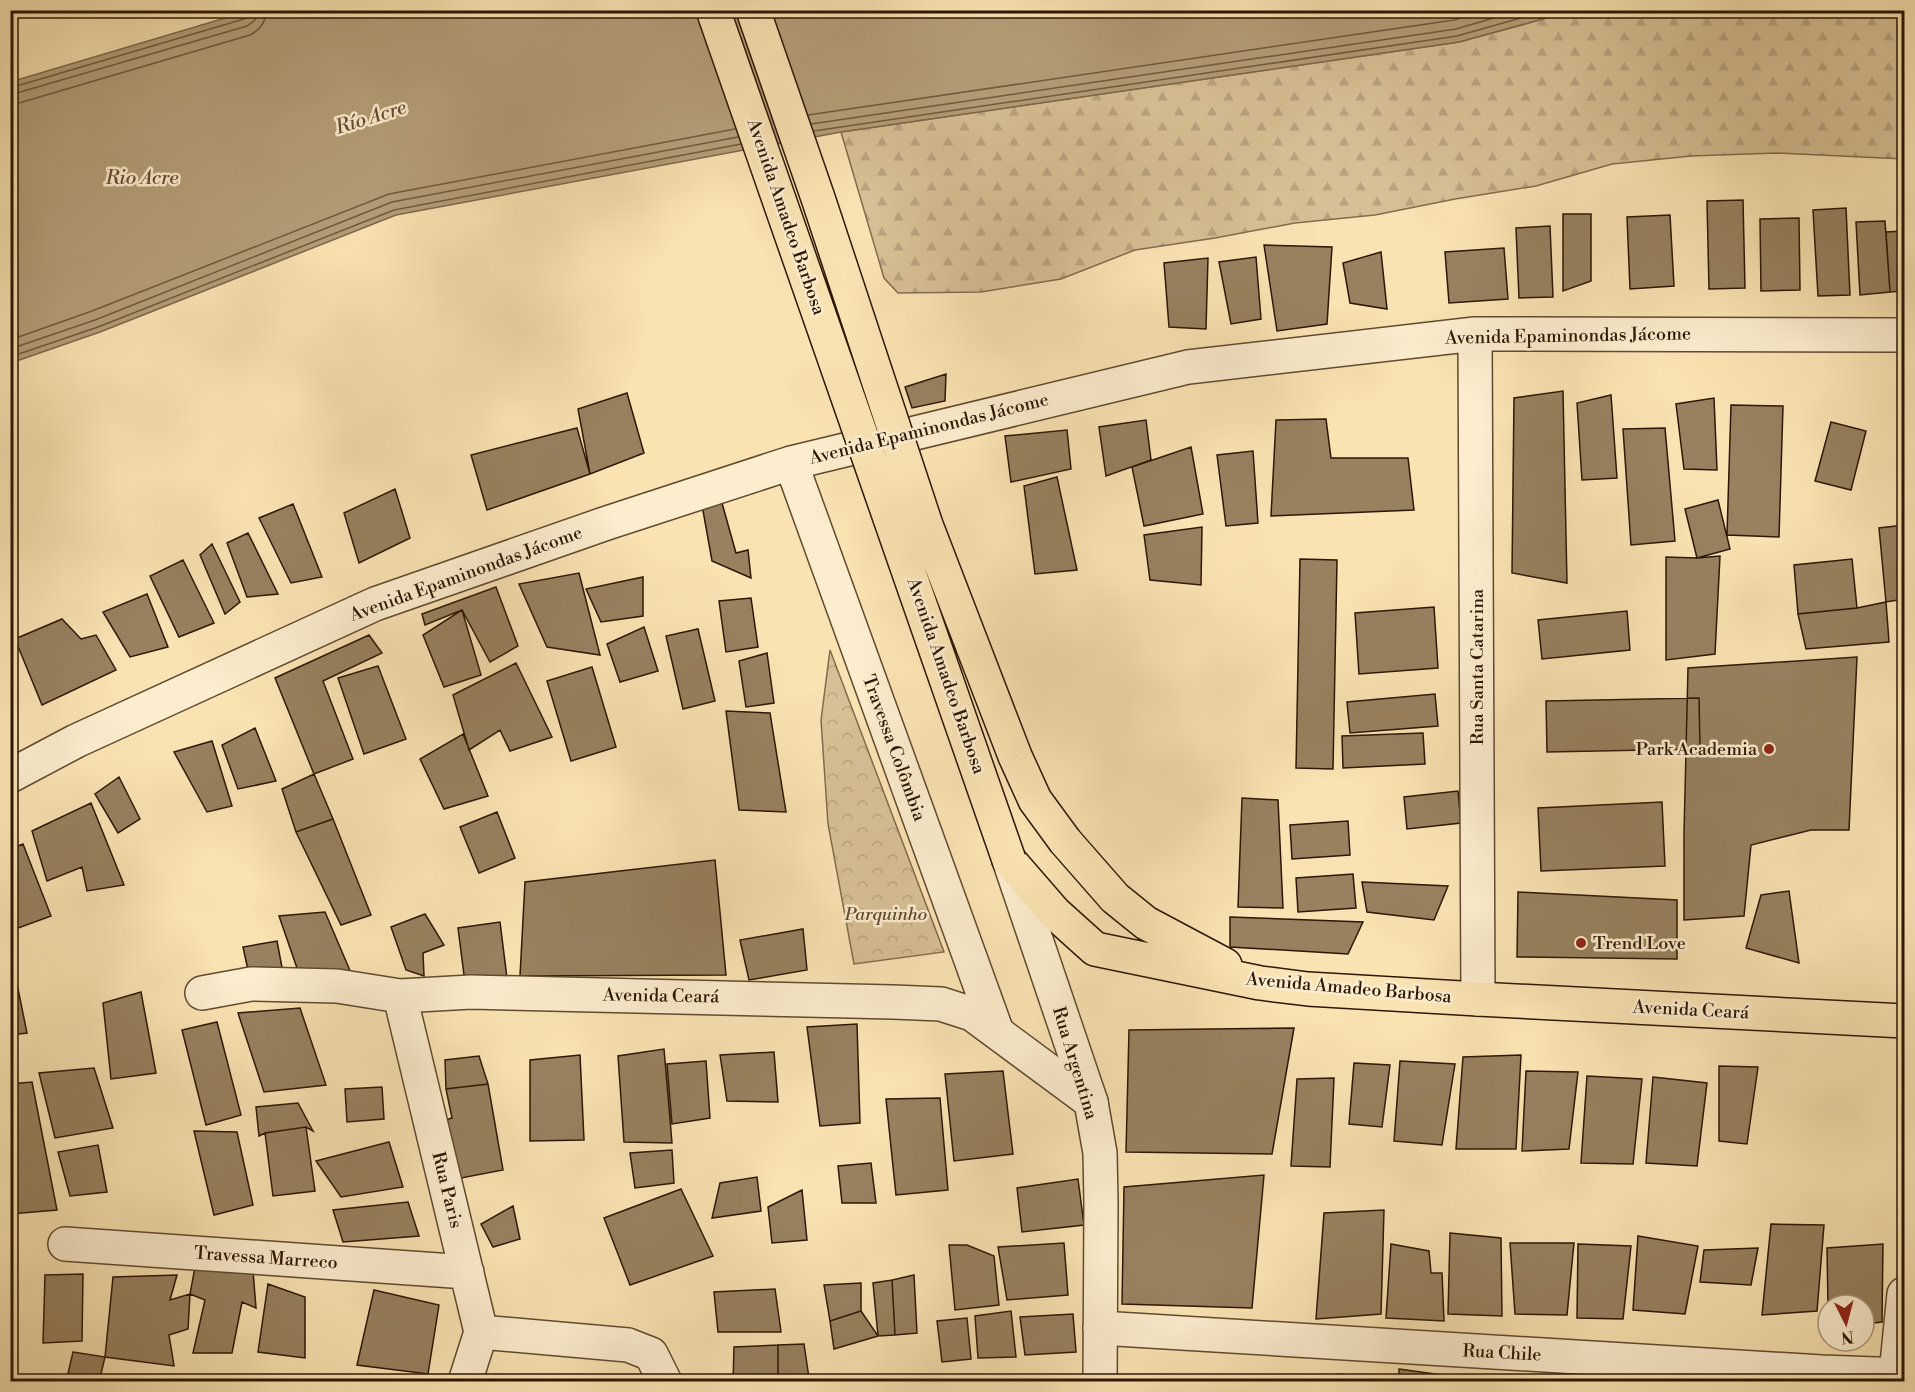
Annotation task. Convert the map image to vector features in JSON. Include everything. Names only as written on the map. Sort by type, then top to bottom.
[{"type":"main road","name":"Avenida Amadeo Barbosa","points":[[713,10],[1010,860],[1055,912],[1095,949],[1260,983],[1308,989],[1478,999]]},
{"type":"main road","name":"Avenida Amadeo Barbosa","points":[[753,10],[927,525],[1015,756],[1035,800],[1065,841],[1115,898],[1146,923],[1260,983]]},
{"type":"main road","name":"Avenida Ceará","points":[[1478,999],[1905,1021]]},
{"type":"street","name":"Avenida Epaminondas Jácome","points":[[10,776],[76,741],[375,604],[607,523],[791,463],[1188,367],[1475,334],[1905,335]]},
{"type":"street","name":"Rua Santa Catarina","points":[[1475,334],[1478,999]]},
{"type":"street","name":"Travessa Colômbia","points":[[791,463],[997,1032]]},
{"type":"street","name":"Rua Argentina","points":[[1010,860],[1091,1102],[1100,1154],[1100,1382]]},
{"type":"street","name":"Avenida Ceará","points":[[202,993],[261,984],[337,986],[400,996],[471,992],[941,1004],[972,1014],[1091,1102]]},
{"type":"street","name":"Rua Paris","points":[[400,996],[481,1332]]},
{"type":"street","name":"Travessa Marreco","points":[[66,1244],[467,1272]]},
{"type":"street","points":[[1900,1374],[1905,1294]]},
{"type":"street","name":"Rua Chile","points":[[1100,1328],[1822,1377],[1900,1374]]},
{"type":"street","points":[[465,1382],[481,1332],[628,1345],[658,1368]]},
{"type":"green space","points":[[1572,11],[1904,11],[1904,159],[1776,153],[1691,156],[1612,164],[1536,186],[1375,215],[1295,223],[1135,250],[1061,279],[981,292],[898,293],[884,278],[841,132],[1459,42]]},
{"type":"green space","name":"Parquinho","points":[[830,650],[944,952],[854,964],[828,824],[821,720]]},
{"type":"water","name":"Rio Acre","points":[[252,10],[1572,11],[1459,42],[841,132],[396,215],[100,332],[11,363],[10,82]]},
{"type":"building","points":[[1743,200],[1745,288],[1709,289],[1707,201]]},
{"type":"building","points":[[1846,208],[1850,295],[1818,296],[1813,210]]},
{"type":"building","points":[[1563,214],[1591,214],[1591,281],[1563,291]]},
{"type":"building","points":[[1670,215],[1674,286],[1630,289],[1627,217]]},
{"type":"building","points":[[1799,218],[1800,290],[1761,291],[1760,219]]},
{"type":"building","points":[[1885,221],[1890,292],[1860,295],[1856,222]]},
{"type":"building","points":[[1550,226],[1553,297],[1519,298],[1516,228]]},
{"type":"building","points":[[1904,231],[1904,291],[1890,292],[1886,232]]},
{"type":"building","points":[[1264,245],[1332,247],[1327,324],[1277,331]]},
{"type":"building","points":[[1504,248],[1508,299],[1449,303],[1445,252]]},
{"type":"building","points":[[1381,252],[1387,309],[1350,303],[1343,263]]},
{"type":"building","points":[[1256,257],[1261,319],[1231,324],[1219,262]]},
{"type":"building","points":[[1208,258],[1206,329],[1169,327],[1164,263]]},
{"type":"building","points":[[946,374],[945,401],[912,408],[905,387]]},
{"type":"building","points":[[1563,391],[1567,583],[1512,573],[1514,398]]},
{"type":"building","points":[[627,393],[644,453],[590,474],[578,409]]},
{"type":"building","points":[[1611,395],[1617,478],[1582,480],[1577,403]]},
{"type":"building","points":[[1714,398],[1717,470],[1684,469],[1676,404]]},
{"type":"building","points":[[1731,405],[1783,406],[1779,537],[1727,535]]},
{"type":"building","points":[[1326,419],[1331,458],[1408,458],[1414,510],[1271,516],[1276,420]]},
{"type":"building","points":[[1146,420],[1151,460],[1106,476],[1099,427]]},
{"type":"building","points":[[1831,422],[1866,431],[1851,490],[1815,481]]},
{"type":"building","points":[[577,428],[590,474],[487,510],[471,455]]},
{"type":"building","points":[[1665,428],[1675,541],[1631,545],[1623,429]]},
{"type":"building","points":[[1067,430],[1071,469],[1011,482],[1005,436]]},
{"type":"building","points":[[1191,447],[1203,514],[1144,526],[1132,467]]},
{"type":"building","points":[[1253,451],[1258,523],[1226,526],[1217,455]]},
{"type":"building","points":[[1057,477],[1077,570],[1035,574],[1024,486]]},
{"type":"building","points":[[395,489],[410,538],[359,563],[344,513]]},
{"type":"building","points":[[1718,500],[1730,549],[1697,558],[1685,509]]},
{"type":"building","points":[[722,503],[736,553],[748,550],[751,578],[712,561],[702,505]]},
{"type":"building","points":[[293,504],[322,577],[291,583],[259,518]]},
{"type":"building","points":[[1904,525],[1904,599],[1886,602],[1879,528]]},
{"type":"building","points":[[1202,527],[1201,585],[1150,580],[1144,535]]},
{"type":"building","points":[[248,533],[278,594],[247,597],[227,543]]},
{"type":"building","points":[[212,544],[240,602],[225,614],[200,555]]},
{"type":"building","points":[[1720,556],[1715,654],[1666,660],[1666,557]]},
{"type":"building","points":[[1300,559],[1337,560],[1333,769],[1296,768]]},
{"type":"building","points":[[1852,559],[1857,608],[1798,614],[1794,565]]},
{"type":"building","points":[[183,560],[214,623],[179,637],[150,576]]},
{"type":"building","points":[[579,573],[600,655],[547,647],[519,584]]},
{"type":"building","points":[[643,577],[643,616],[601,622],[586,589]]},
{"type":"building","points":[[496,587],[518,646],[490,662],[462,610],[425,625],[422,614]]},
{"type":"building","points":[[147,594],[168,647],[130,657],[103,612]]},
{"type":"building","points":[[751,598],[758,647],[726,652],[719,601]]},
{"type":"building","points":[[1886,602],[1889,642],[1806,649],[1798,614],[1857,608]]},
{"type":"building","points":[[1434,607],[1438,668],[1359,674],[1355,613]]},
{"type":"building","points":[[462,610],[481,675],[444,687],[423,635]]},
{"type":"building","points":[[1627,611],[1630,650],[1542,659],[1538,620]]},
{"type":"building","points":[[62,619],[81,639],[96,635],[116,670],[42,705],[15,639]]},
{"type":"building","points":[[644,627],[658,671],[620,682],[607,644]]},
{"type":"building","points":[[698,629],[715,701],[683,709],[666,636]]},
{"type":"building","points":[[369,635],[382,653],[323,681],[353,759],[314,774],[275,678]]},
{"type":"building","points":[[767,653],[774,703],[746,707],[739,661]]},
{"type":"building","name":"Park Academia","points":[[1857,657],[1849,830],[1811,830],[1751,845],[1744,916],[1684,920],[1688,668]]},
{"type":"building","points":[[516,663],[552,737],[510,751],[500,730],[469,750],[453,695]]},
{"type":"building","points":[[378,666],[406,739],[364,754],[338,678]]},
{"type":"building","points":[[592,667],[616,747],[571,761],[547,681]]},
{"type":"building","points":[[1435,694],[1438,726],[1350,733],[1347,702]]},
{"type":"building","points":[[1699,698],[1700,749],[1547,752],[1546,701]]},
{"type":"building","points":[[726,711],[770,713],[786,812],[739,810]]},
{"type":"building","points":[[255,728],[276,781],[238,789],[222,745]]},
{"type":"building","points":[[1423,733],[1425,764],[1343,768],[1342,736]]},
{"type":"building","points":[[463,734],[488,796],[444,809],[420,759]]},
{"type":"building","points":[[212,741],[232,806],[207,812],[174,752]]},
{"type":"building","points":[[314,774],[333,819],[296,832],[282,789]]},
{"type":"building","points":[[119,777],[140,819],[118,833],[95,794]]},
{"type":"building","points":[[1458,791],[1461,823],[1407,829],[1404,797]]},
{"type":"building","points":[[1242,798],[1278,800],[1283,908],[1238,907]]},
{"type":"building","points":[[1662,802],[1665,866],[1541,871],[1538,808]]},
{"type":"building","points":[[91,803],[124,885],[87,891],[82,867],[47,881],[32,831]]},
{"type":"building","points":[[497,812],[515,858],[479,873],[460,827]]},
{"type":"building","points":[[333,819],[371,915],[341,925],[296,832]]},
{"type":"building","points":[[1348,821],[1350,855],[1292,859],[1290,825]]},
{"type":"building","points":[[23,844],[51,916],[10,931],[10,849]]},
{"type":"building","points":[[715,860],[726,975],[520,976],[525,882]]},
{"type":"building","points":[[1353,874],[1356,908],[1298,912],[1296,878]]},
{"type":"building","points":[[1362,882],[1448,886],[1434,920],[1367,912]]},
{"type":"building","points":[[1789,891],[1799,963],[1746,948],[1761,895]]},
{"type":"building","points":[[1518,892],[1677,900],[1677,959],[1517,957]]},
{"type":"building","points":[[325,912],[351,973],[298,971],[279,916]]},
{"type":"building","points":[[425,914],[444,945],[423,953],[424,976],[406,970],[391,927]]},
{"type":"building","points":[[1230,917],[1363,922],[1348,954],[1230,947]]},
{"type":"building","points":[[500,922],[507,978],[465,983],[458,928]]},
{"type":"building","points":[[803,929],[807,970],[749,980],[740,940]]},
{"type":"building","points":[[277,941],[284,978],[251,984],[243,947]]},
{"type":"building","points":[[16,979],[27,1033],[10,1035],[10,980]]},
{"type":"building","points":[[141,992],[156,1073],[111,1079],[103,1003]]},
{"type":"building","points":[[300,1008],[326,1085],[264,1092],[238,1013]]},
{"type":"building","points":[[217,1022],[241,1115],[206,1125],[182,1030]]},
{"type":"building","points":[[857,1024],[860,1123],[820,1126],[807,1027]]},
{"type":"building","points":[[1294,1028],[1272,1154],[1126,1152],[1129,1030]]},
{"type":"building","points":[[664,1049],[672,1143],[624,1142],[618,1056]]},
{"type":"building","points":[[774,1052],[778,1102],[727,1101],[720,1055]]},
{"type":"building","points":[[580,1055],[584,1140],[530,1141],[530,1060]]},
{"type":"building","points":[[1521,1055],[1516,1149],[1456,1149],[1463,1057]]},
{"type":"building","points":[[479,1056],[488,1084],[446,1089],[445,1060]]},
{"type":"building","points":[[706,1061],[710,1118],[672,1124],[667,1064]]},
{"type":"building","points":[[1400,1061],[1455,1064],[1442,1145],[1394,1141]]},
{"type":"building","points":[[1354,1063],[1390,1065],[1382,1127],[1349,1124]]},
{"type":"building","points":[[1719,1066],[1758,1067],[1747,1144],[1719,1141]]},
{"type":"building","points":[[94,1068],[113,1128],[55,1138],[39,1073]]},
{"type":"building","points":[[1003,1071],[1013,1154],[954,1161],[945,1074]]},
{"type":"building","points":[[1526,1071],[1578,1072],[1569,1149],[1522,1151]]},
{"type":"building","points":[[1587,1076],[1642,1079],[1633,1164],[1581,1163]]},
{"type":"building","points":[[1653,1077],[1707,1083],[1697,1166],[1646,1163]]},
{"type":"building","points":[[1334,1078],[1330,1167],[1291,1166],[1297,1079]]},
{"type":"building","points":[[32,1082],[57,1210],[10,1214],[10,1084]]},
{"type":"building","points":[[488,1084],[503,1170],[456,1179],[436,1123],[452,1118],[446,1089]]},
{"type":"building","points":[[382,1087],[384,1119],[347,1122],[345,1089]]},
{"type":"building","points":[[940,1098],[948,1190],[896,1195],[886,1099]]},
{"type":"building","points":[[298,1103],[313,1131],[306,1127],[265,1133],[259,1136],[256,1107]]},
{"type":"building","points":[[306,1127],[315,1191],[273,1196],[265,1133]]},
{"type":"building","points":[[194,1131],[237,1132],[253,1205],[214,1215]]},
{"type":"building","points":[[389,1142],[403,1187],[341,1197],[316,1161]]},
{"type":"building","points":[[98,1145],[107,1192],[70,1196],[58,1152]]},
{"type":"building","points":[[672,1150],[674,1183],[635,1188],[630,1153]]},
{"type":"building","points":[[871,1163],[876,1203],[842,1203],[838,1166]]},
{"type":"building","points":[[1264,1175],[1252,1308],[1122,1304],[1124,1187]]},
{"type":"building","points":[[757,1177],[761,1211],[712,1218],[720,1183]]},
{"type":"building","points":[[1078,1179],[1084,1225],[1022,1232],[1017,1188]]},
{"type":"building","points":[[681,1189],[713,1256],[630,1285],[604,1218]]},
{"type":"building","points":[[802,1190],[807,1240],[772,1243],[768,1207]]},
{"type":"building","points":[[408,1202],[419,1236],[343,1242],[333,1210]]},
{"type":"building","points":[[513,1206],[520,1239],[493,1247],[481,1224]]},
{"type":"building","points":[[1384,1210],[1381,1314],[1316,1319],[1324,1213]]},
{"type":"building","points":[[1771,1224],[1824,1225],[1816,1311],[1762,1315]]},
{"type":"building","points":[[1450,1233],[1501,1238],[1502,1316],[1448,1314]]},
{"type":"building","points":[[1638,1236],[1698,1246],[1685,1314],[1633,1310]]},
{"type":"building","points":[[1064,1243],[1068,1295],[1007,1300],[998,1247]]},
{"type":"building","points":[[1510,1243],[1574,1243],[1567,1315],[1515,1314]]},
{"type":"building","points":[[1391,1244],[1429,1251],[1431,1273],[1442,1273],[1444,1321],[1386,1318]]},
{"type":"building","points":[[1578,1244],[1631,1246],[1623,1319],[1577,1318]]},
{"type":"building","points":[[1883,1244],[1882,1322],[1876,1323],[1876,1293],[1828,1293],[1827,1248]]},
{"type":"building","points":[[949,1245],[967,1245],[994,1256],[999,1305],[955,1310]]},
{"type":"building","points":[[1758,1248],[1751,1285],[1700,1282],[1704,1250]]},
{"type":"building","points":[[195,1267],[253,1271],[256,1308],[242,1302],[232,1353],[193,1353],[205,1300],[190,1294]]},
{"type":"building","points":[[83,1274],[82,1341],[43,1343],[45,1275]]},
{"type":"building","points":[[177,1275],[170,1300],[190,1294],[188,1329],[169,1335],[174,1366],[105,1357],[113,1277]]},
{"type":"building","points":[[914,1275],[917,1333],[895,1335],[892,1280]]},
{"type":"building","points":[[892,1280],[895,1335],[878,1336],[873,1283]]},
{"type":"building","points":[[861,1283],[861,1311],[830,1321],[824,1285]]},
{"type":"building","points":[[268,1284],[305,1297],[305,1358],[258,1352]]},
{"type":"building","points":[[775,1289],[781,1332],[718,1332],[714,1292]]},
{"type":"building","points":[[374,1290],[439,1305],[428,1374],[357,1365]]},
{"type":"building","points":[[861,1311],[878,1336],[834,1349],[830,1321]]},
{"type":"building","points":[[1011,1311],[1016,1357],[978,1358],[975,1316]]},
{"type":"building","points":[[1073,1314],[1076,1352],[1025,1355],[1020,1317]]},
{"type":"building","points":[[967,1318],[971,1359],[942,1362],[937,1321]]},
{"type":"building","points":[[804,1344],[809,1378],[778,1378],[778,1345]]},
{"type":"building","points":[[778,1345],[778,1378],[733,1382],[734,1347]]},
{"type":"building","points":[[73,1352],[105,1357],[99,1382],[66,1382]]},
{"type":"building","points":[[1399,1369],[1456,1377],[1455,1382],[1399,1382]]},
{"type":"building","points":[[1338,1374],[1393,1380],[1393,1382],[1337,1382]]},
{"type":"building","points":[[1211,1375],[1253,1375],[1253,1382],[1211,1382]]},
{"type":"building","points":[[382,1377],[406,1382],[381,1382]]},
{"type":"building","points":[[1146,1380],[1200,1380],[1200,1382],[1146,1382]]},
{"type":"place","name":"Park Academia","points":[[1769,749]]},
{"type":"place","name":"Trend Love","points":[[1581,943]]},
{"type":"water label","name":"Río Acre","points":[[371,118]]}]
